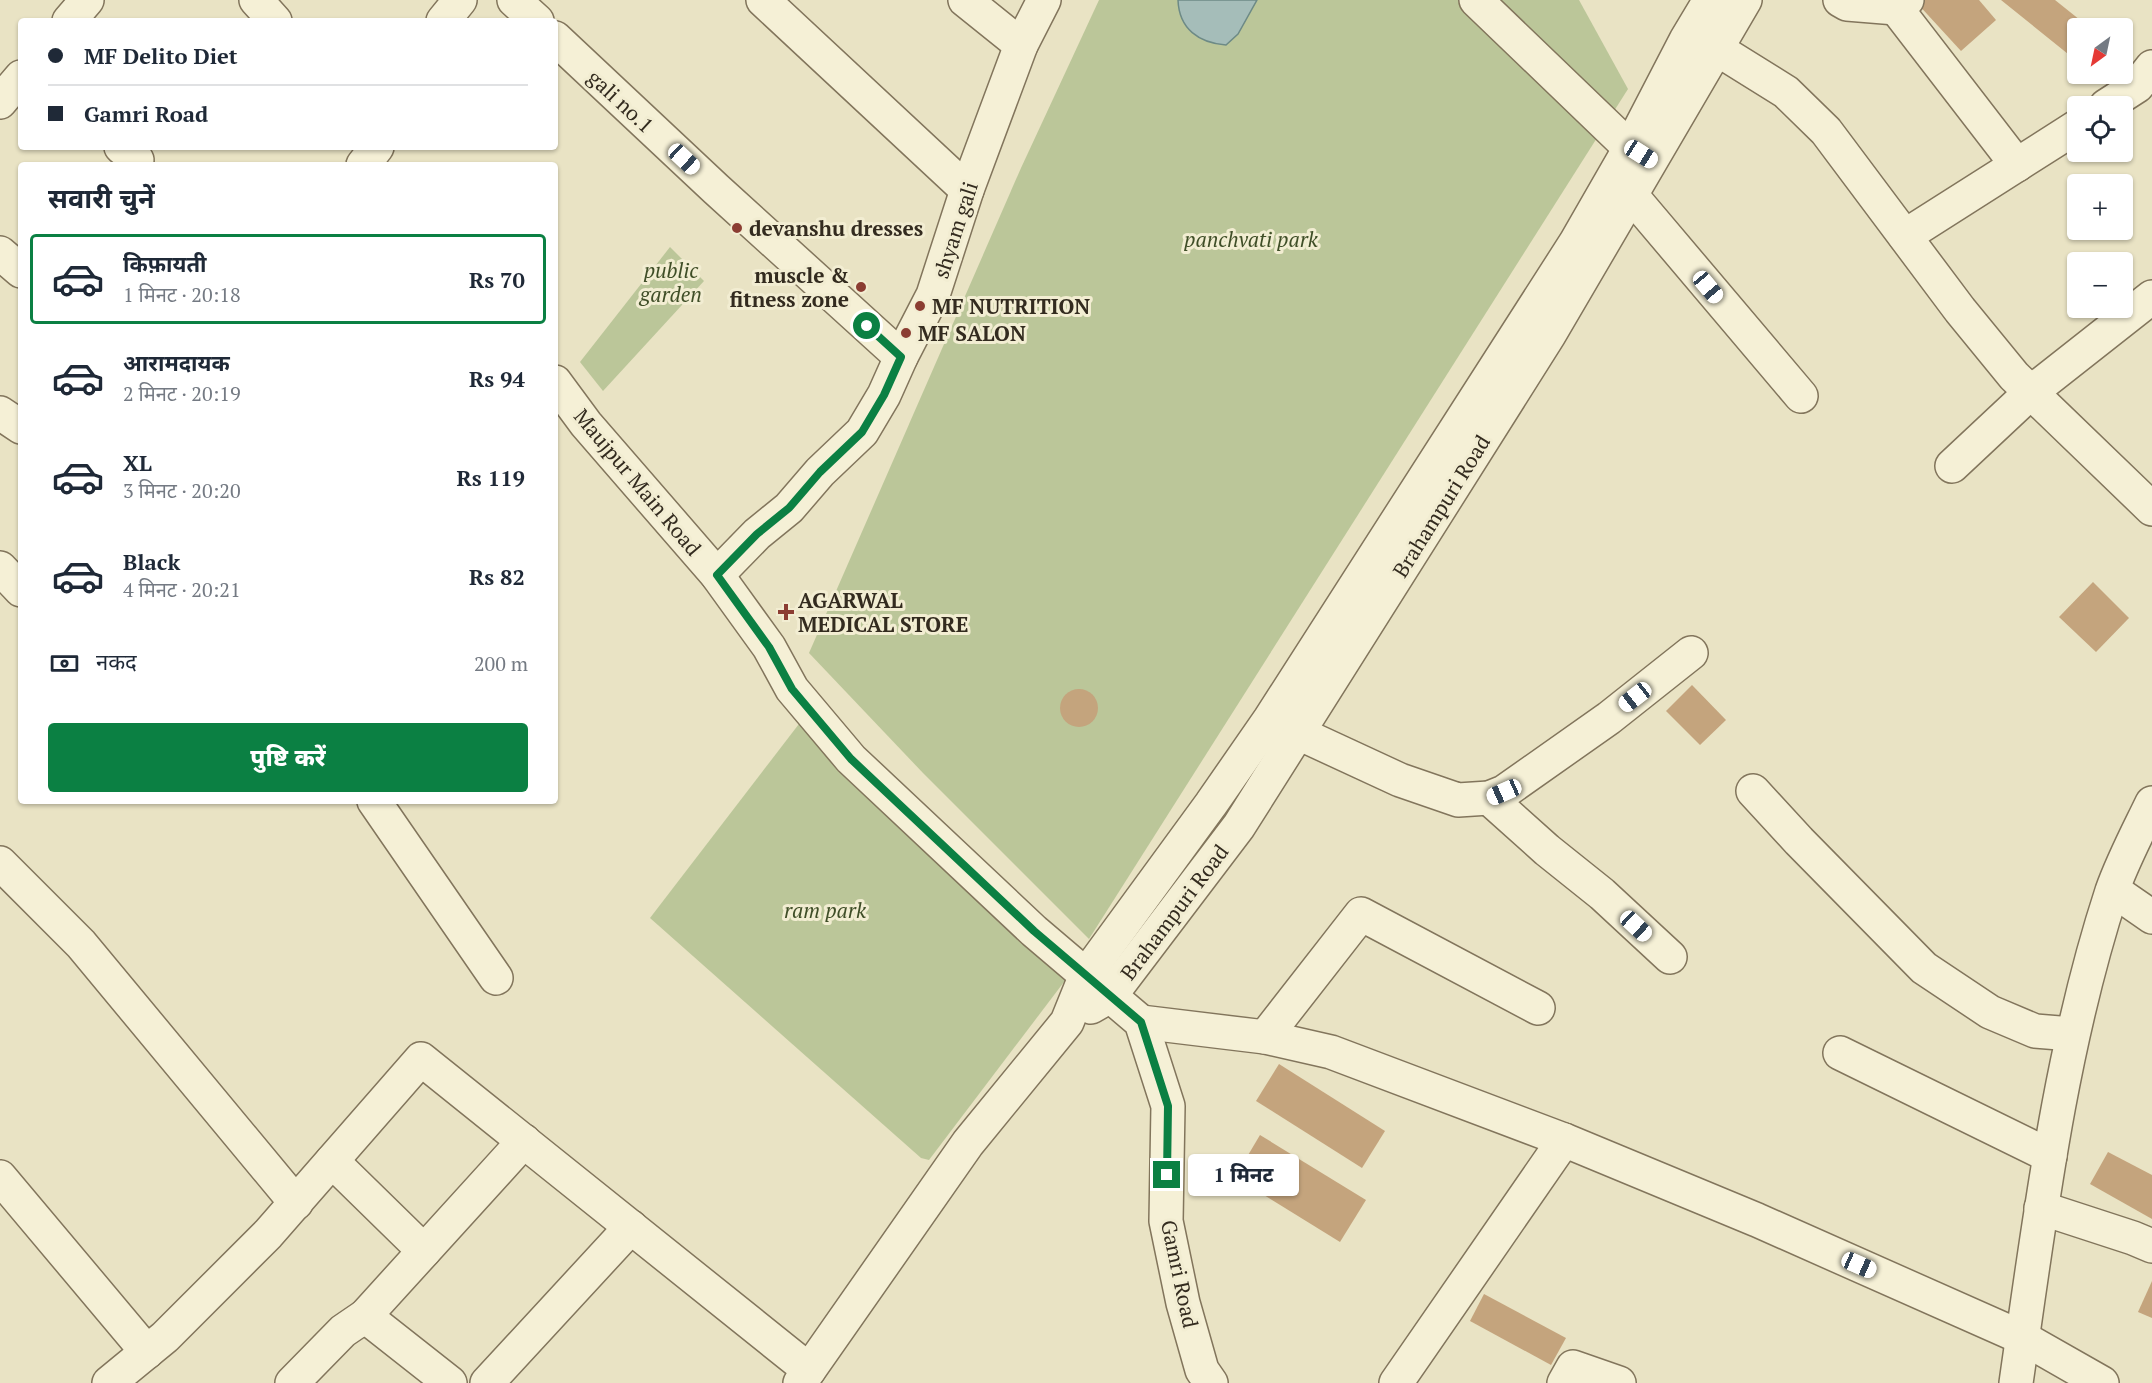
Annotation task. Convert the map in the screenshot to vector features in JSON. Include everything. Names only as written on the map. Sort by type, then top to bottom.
[{"type":"street","points":[[72,18],[87,0]]},
{"type":"street","points":[[256,0],[271,18]]},
{"type":"street","points":[[445,18],[460,0]]},
{"type":"street","points":[[514,0],[534,18]]},
{"type":"street","points":[[763,0],[967,190]]},
{"type":"street","points":[[965,0],[1021,45]]},
{"type":"street","name":"shyam gali","points":[[717,575],[757,534],[789,508],[820,472],[862,432],[884,395],[933,295],[967,190],[1021,45],[1044,0]]},
{"type":"street","points":[[1476,0],[1641,154]]},
{"type":"street","name":"Brahampuri Road","points":[[805,1376],[968,1143],[1098,985],[1211,804],[1284,726],[1511,369],[1630,195],[1641,154],[1686,40],[1710,0]]},
{"type":"street","name":"Brahampuri Road","points":[[1511,369],[1576,242],[1717,49],[1745,0]]},
{"type":"street","points":[[1840,0],[1846,4],[1902,4],[2017,165]]},
{"type":"street","name":"gali no.1","points":[[558,41],[716,189],[901,357]]},
{"type":"street","points":[[1717,49],[1786,92],[1826,131],[1960,310],[2014,376],[2152,509]]},
{"type":"street","points":[[2122,96],[2138,86],[2152,67]]},
{"type":"street","points":[[0,102],[18,81]]},
{"type":"street","points":[[1905,236],[2067,133]]},
{"type":"street","points":[[366,162],[377,150]]},
{"type":"street","points":[[382,150],[392,162]]},
{"type":"street","points":[[1630,195],[1801,396]]},
{"type":"street","points":[[0,253],[18,268]]},
{"type":"street","points":[[1952,466],[2031,393],[2152,297]]},
{"type":"street","name":"Maujpur Main Road","points":[[558,386],[586,424],[717,575],[769,647],[792,689],[851,759],[1034,931],[1098,985]]},
{"type":"street","points":[[0,413],[18,426]]},
{"type":"street","points":[[0,562],[18,554]]},
{"type":"street","points":[[0,568],[18,587]]},
{"type":"street","points":[[1284,726],[1400,780],[1458,800],[1489,798],[1504,792],[1609,718],[1691,653]]},
{"type":"street","points":[[1753,791],[1924,968],[1990,1012],[2036,1031],[2072,1034]]},
{"type":"street","points":[[1489,798],[1546,850],[1602,894],[1670,957]]},
{"type":"street","points":[[2016,1383],[2041,1208],[2072,1034],[2113,890],[2130,847],[2152,803]]},
{"type":"street","points":[[376,804],[496,978]]},
{"type":"street","points":[[0,863],[81,944],[296,1203]]},
{"type":"street","points":[[2113,890],[2152,917]]},
{"type":"street","points":[[1265,1037],[1361,914],[1538,1008]]},
{"type":"street","points":[[1098,985],[1141,1022],[1265,1037],[1331,1052],[1564,1140],[1757,1220],[2023,1338],[2102,1383]]},
{"type":"street","name":"Gamri Road","points":[[1141,1022],[1168,1106],[1166,1221],[1183,1303],[1204,1379]]},
{"type":"street","points":[[1840,1053],[2050,1156]]},
{"type":"street","points":[[109,1383],[165,1336],[260,1242],[421,1059],[631,1227],[805,1376]]},
{"type":"street","points":[[1396,1383],[1564,1140]]},
{"type":"street","points":[[291,1383],[343,1331],[365,1316],[524,1141]]},
{"type":"street","points":[[332,1161],[424,1251]]},
{"type":"street","points":[[0,1178],[147,1352]]},
{"type":"street","points":[[2041,1208],[2152,1246]]},
{"type":"street","points":[[487,1383],[631,1227]]},
{"type":"street","points":[[365,1316],[450,1383]]},
{"type":"street","points":[[1564,1383],[1573,1367],[1619,1383]]},
{"type":"green space","name":"panchvati park","points":[[1099,0],[1579,0],[1628,89],[1089,939],[923,773],[809,653],[1021,168]]},
{"type":"green space","name":"public garden","points":[[670,247],[704,281],[603,391],[580,362]]},
{"type":"green space","name":"ram park","points":[[802,720],[1070,974],[929,1160],[921,1158],[650,918]]},
{"type":"water","points":[[1178,0],[1257,0],[1238,34],[1226,45],[1207,41],[1192,33],[1182,19]]},
{"type":"building","points":[[1919,0],[1979,0],[1996,20],[1961,51],[1916,2]]},
{"type":"building","points":[[2001,0],[2055,0],[2078,18],[2067,18],[2067,53]]},
{"type":"building","points":[[2093,582],[2129,618],[2096,652],[2059,617]]},
{"type":"building","points":[[1692,685],[1726,720],[1700,745],[1666,711]]},
{"type":"building","points":[[1079,689],[1093,694],[1098,708],[1093,722],[1079,727],[1065,722],[1060,708],[1065,694]]},
{"type":"building","points":[[1279,1064],[1385,1131],[1362,1168],[1256,1101]]},
{"type":"building","points":[[1260,1135],[1366,1200],[1340,1242],[1235,1177]]},
{"type":"building","points":[[2108,1152],[2152,1175],[2152,1219],[2090,1184]]},
{"type":"building","points":[[2152,1281],[2152,1318],[2138,1312]]},
{"type":"building","points":[[1484,1294],[1566,1338],[1551,1365],[1470,1321]]},
{"type":"place","name":"devanshu dresses","points":[[737,228]]},
{"type":"place","name":"muscle & fitness zone","points":[[861,287]]},
{"type":"place","name":"MF NUTRITION","points":[[920,306]]},
{"type":"place","name":"MF SALON","points":[[906,333]]},
{"type":"place","name":"AGARWAL MEDICAL STORE","points":[[786,612]]},
{"type":"route","points":[[867,326],[901,357],[884,395],[862,432],[820,472],[789,508],[757,534],[717,575],[769,647],[792,689],[851,759],[1034,931],[1141,1022],[1168,1106],[1167,1175]]}]
